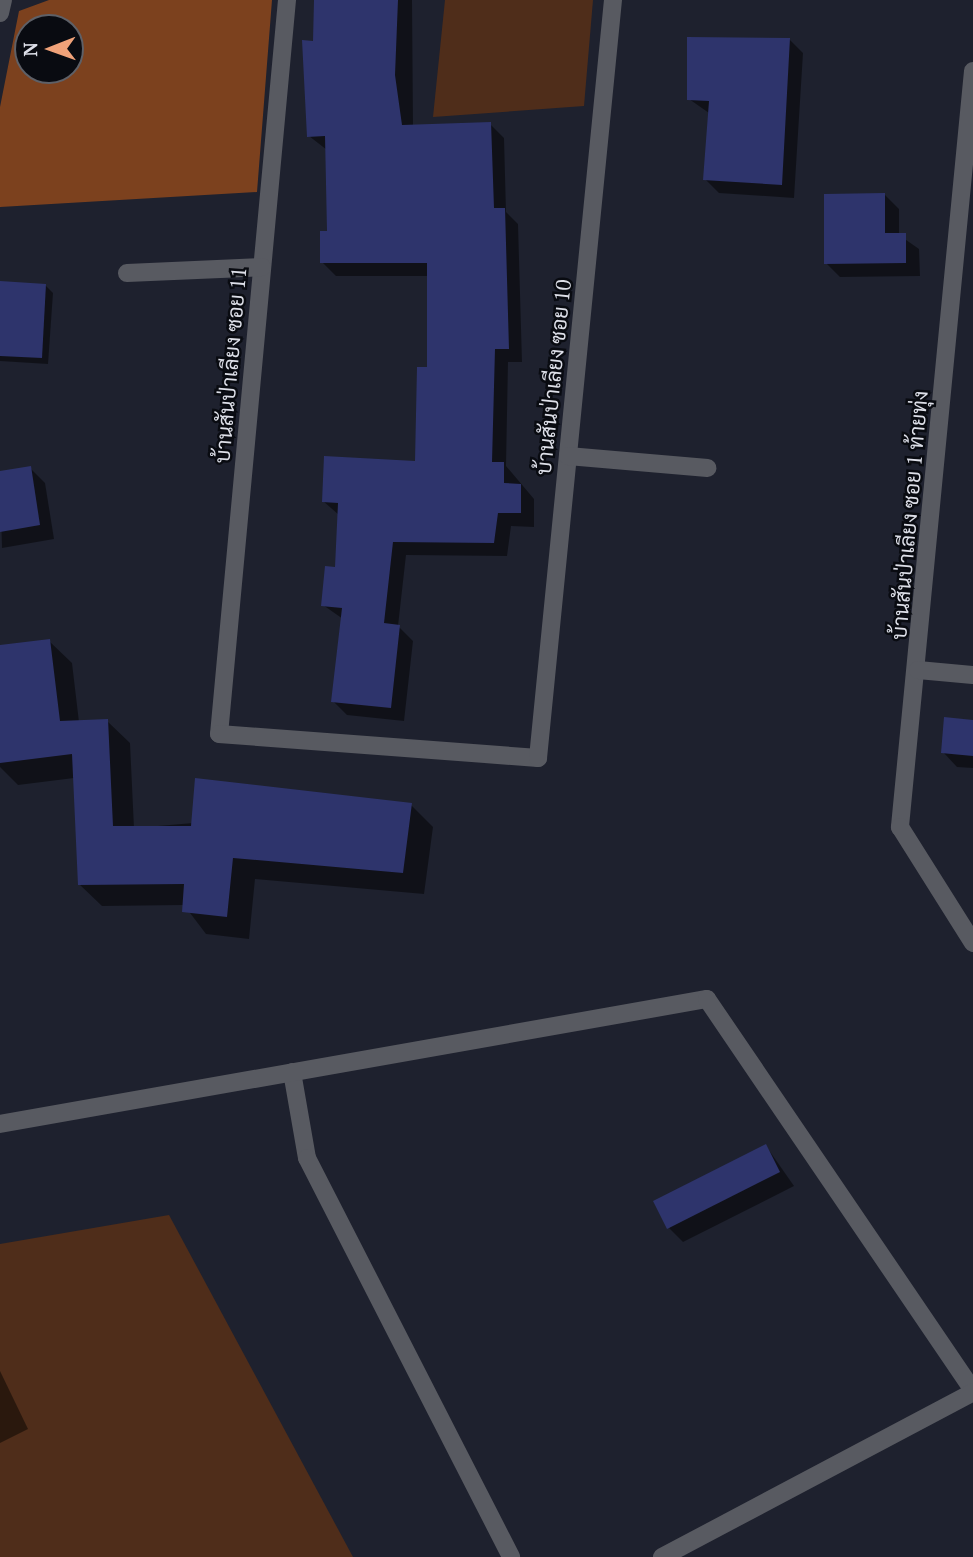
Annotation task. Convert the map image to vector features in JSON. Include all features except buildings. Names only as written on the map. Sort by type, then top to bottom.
[{"type":"street","points":[[0,13],[3,0]]},
{"type":"street","name":"บ้านสันป่าเลียง ซอย 11","points":[[287,0],[219,734],[538,758]]},
{"type":"street","name":"บ้านสันป่าเลียง ซอย 10","points":[[538,758],[613,0]]},
{"type":"street","name":"บ้านสันป่าเลียง ซอย 1 ท้ายทุ่ง","points":[[973,72],[918,670],[900,827],[973,943]]},
{"type":"street","points":[[127,273],[262,267]]},
{"type":"street","points":[[568,456],[706,468]]},
{"type":"street","points":[[918,670],[973,674]]},
{"type":"street","points":[[0,1124],[707,999],[973,1392],[662,1557]]},
{"type":"street","points":[[292,1072],[307,1158],[512,1557]]},
{"type":"shaded area","points":[[49,0],[272,0],[257,192],[0,207],[0,107],[14,36],[14,84],[84,84],[84,14],[18,14],[19,11]]},
{"type":"shaded area","points":[[445,0],[593,0],[584,106],[433,117]]},
{"type":"shaded area","points":[[169,1215],[353,1557],[0,1557],[0,1244]]}]
